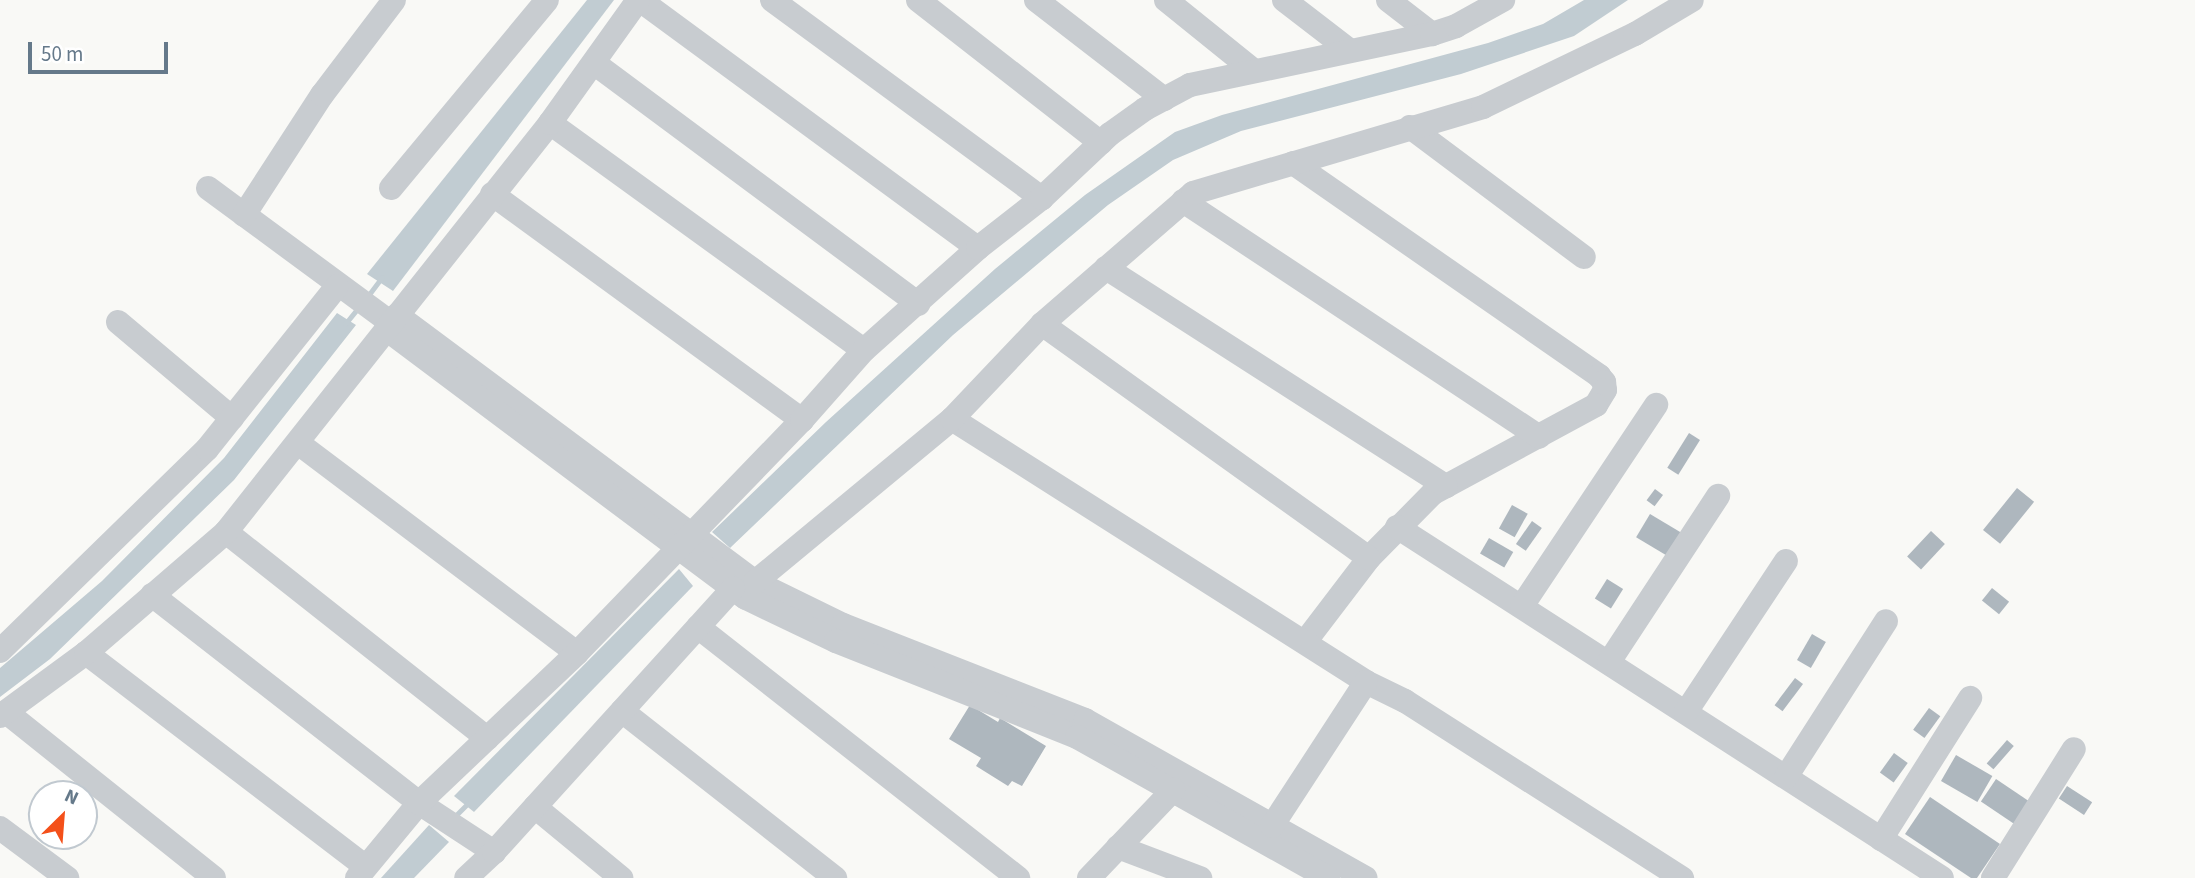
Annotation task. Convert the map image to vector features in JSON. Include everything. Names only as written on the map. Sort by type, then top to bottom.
[{"type":"street","points":[[244,215],[322,95],[394,0]]},
{"type":"street","points":[[391,188],[547,0]]},
{"type":"street","points":[[214,878],[3,714],[86,653],[226,532],[550,123],[639,0],[978,248]]},
{"type":"street","points":[[772,0],[1042,198]]},
{"type":"street","points":[[918,0],[1101,143]]},
{"type":"street","points":[[1036,0],[1164,99]]},
{"type":"street","points":[[1166,0],[1254,71]]},
{"type":"street","points":[[1284,0],[1349,50]]},
{"type":"street","points":[[1388,0],[1432,34]]},
{"type":"street","points":[[86,653],[362,872],[430,808],[487,738],[577,653],[686,542],[802,420],[864,350],[978,248],[1042,198],[1101,143],[1164,99],[1190,85],[1432,34],[1456,26],[1503,0]]},
{"type":"street","points":[[466,878],[494,852],[698,627],[744,585],[952,419],[1042,324],[1193,193],[1483,107],[1635,34],[1692,0]]},
{"type":"street","points":[[594,63],[918,304]]},
{"type":"street","points":[[550,123],[864,350]]},
{"type":"street","points":[[1410,127],[1584,257]]},
{"type":"street","points":[[1293,163],[1604,382],[1601,401],[1433,494],[1397,527],[1369,558],[1305,642]]},
{"type":"street","points":[[208,188],[744,585],[1085,720],[1365,878]]},
{"type":"street","points":[[492,194],[802,420]]},
{"type":"street","points":[[1183,201],[1539,437]]},
{"type":"street","points":[[1106,268],[1446,486]]},
{"type":"street","points":[[0,651],[207,449],[343,290]]},
{"type":"street","points":[[118,322],[232,418]]},
{"type":"street","points":[[1042,324],[1369,558]]},
{"type":"street","points":[[1522,606],[1656,405]]},
{"type":"street","points":[[952,419],[1366,682],[1405,701],[1682,878]]},
{"type":"street","points":[[298,443],[577,653]]},
{"type":"street","points":[[1609,662],[1718,496]]},
{"type":"street","points":[[1397,527],[1942,878]]},
{"type":"street","points":[[226,532],[487,738]]},
{"type":"street","points":[[1686,712],[1786,561]]},
{"type":"street","points":[[744,585],[746,598],[836,641],[1077,737],[1328,878]]},
{"type":"street","points":[[152,595],[471,839],[494,852]]},
{"type":"street","points":[[1786,777],[1886,621]]},
{"type":"street","points":[[698,627],[1018,878]]},
{"type":"street","points":[[1272,825],[1366,682]]},
{"type":"street","points":[[1881,839],[1970,698]]},
{"type":"street","points":[[622,711],[835,878]]},
{"type":"street","points":[[1993,878],[2074,750]]},
{"type":"street","points":[[1089,878],[1173,790]]},
{"type":"street","points":[[535,807],[621,878]]},
{"type":"street","points":[[0,828],[67,878]]},
{"type":"street","points":[[1118,847],[1200,878]]},
{"type":"shaded area","points":[[587,0],[614,0],[393,291],[367,274]]},
{"type":"shaded area","points":[[1584,0],[1628,0],[1574,36],[1461,74],[1241,131],[1173,160],[1108,205],[953,335],[730,548],[712,532],[826,422],[995,269],[1085,195],[1175,132],[1222,115],[1488,43],[1543,24]]},
{"type":"shaded area","points":[[337,313],[356,325],[234,480],[50,659],[0,697],[0,668],[102,581],[224,458]]},
{"type":"shaded area","points":[[679,569],[693,586],[474,812],[454,796]]},
{"type":"shaded area","points":[[429,825],[449,842],[414,878],[381,878]]},
{"type":"building","points":[[1689,433],[1700,440],[1678,475],[1667,468]]},
{"type":"building","points":[[2017,488],[2034,502],[2000,544],[1983,530]]},
{"type":"building","points":[[1655,489],[1663,495],[1655,506],[1647,500]]},
{"type":"building","points":[[1512,505],[1528,514],[1515,537],[1499,529]]},
{"type":"building","points":[[1650,514],[1685,535],[1671,558],[1636,537]]},
{"type":"building","points":[[1532,521],[1542,528],[1526,551],[1516,544]]},
{"type":"building","points":[[1931,531],[1945,544],[1921,570],[1907,557]]},
{"type":"building","points":[[1489,538],[1513,552],[1504,568],[1480,554]]},
{"type":"building","points":[[1607,579],[1623,589],[1611,609],[1595,599]]},
{"type":"building","points":[[1992,588],[2009,602],[1999,614],[1982,600]]},
{"type":"building","points":[[1812,634],[1826,642],[1811,668],[1797,660]]},
{"type":"building","points":[[1795,678],[1803,684],[1783,711],[1775,705]]},
{"type":"building","points":[[970,705],[998,722],[1000,718],[1046,746],[1022,786],[1012,781],[1008,786],[976,766],[981,758],[949,739]]},
{"type":"building","points":[[1929,708],[1940,716],[1924,738],[1913,730]]},
{"type":"building","points":[[2007,740],[2014,746],[1993,769],[1987,763]]},
{"type":"building","points":[[1894,753],[1908,763],[1894,782],[1880,772]]},
{"type":"building","points":[[1956,755],[1992,776],[1977,802],[1941,781]]},
{"type":"building","points":[[1996,779],[2032,803],[2017,825],[1981,801]]},
{"type":"building","points":[[2067,786],[2092,802],[2084,815],[2059,799]]},
{"type":"building","points":[[1930,797],[2000,844],[1977,878],[1971,878],[1905,834]]},
{"type":"waterway","points":[[367,297],[382,277]]},
{"type":"waterway","points":[[345,324],[359,307]]},
{"type":"waterway","points":[[453,818],[468,803]]}]
